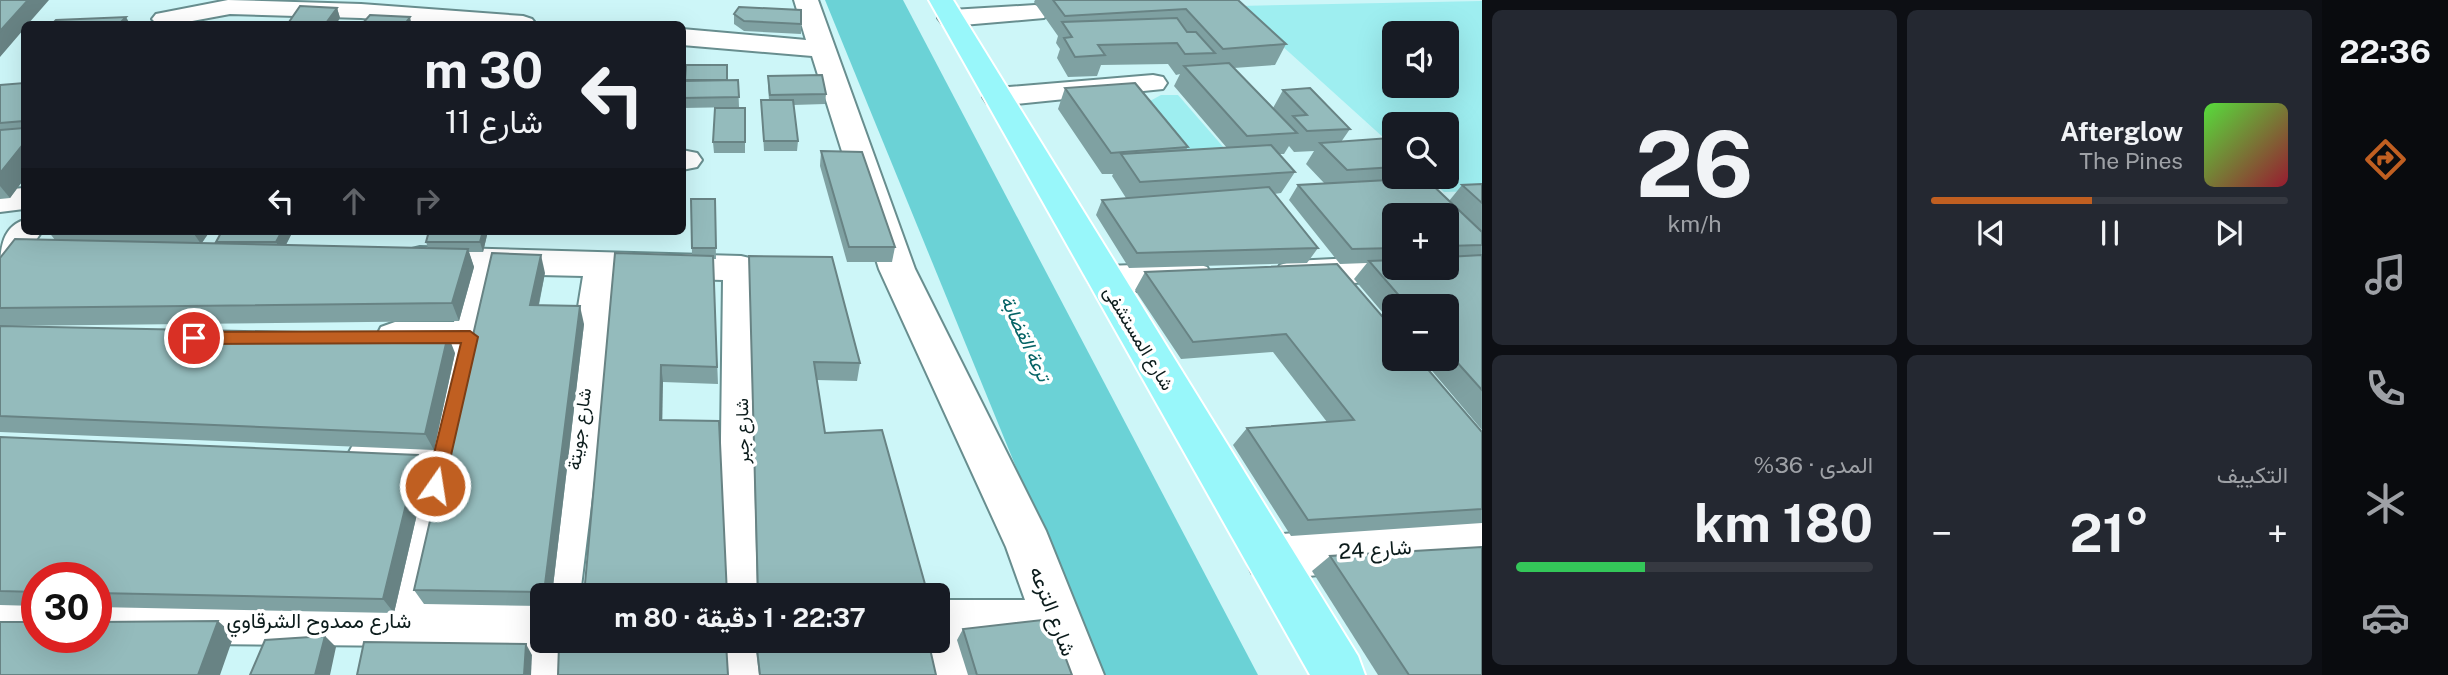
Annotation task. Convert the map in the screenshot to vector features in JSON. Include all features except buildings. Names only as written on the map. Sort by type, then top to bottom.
[{"type":"main road","name":"شارع المستشفى","points":[[946,9],[1339,675]]},
{"type":"street","name":"شارع الترعه","points":[[806,0],[897,269],[1029,546],[1078,675]]},
{"type":"street","points":[[162,14],[218,7],[305,4],[356,18],[440,21]]},
{"type":"street","points":[[946,9],[1035,13]]},
{"type":"street","points":[[686,37],[821,49]]},
{"type":"street","points":[[997,97],[1141,92]]},
{"type":"street","points":[[0,201],[21,199]]},
{"type":"street","points":[[1312,245],[1361,302]]},
{"type":"street","points":[[392,259],[603,263]]},
{"type":"street","points":[[379,635],[441,459],[488,260]]},
{"type":"street","name":"شارع جبر","points":[[603,263],[741,268],[744,583]]},
{"type":"street","name":"شارع جويتة","points":[[557,583],[603,263]]},
{"type":"street","points":[[1105,279],[1382,269]]},
{"type":"street","points":[[360,337],[470,337]]},
{"type":"street","points":[[331,455],[441,459]]},
{"type":"street","name":"شارع 24","points":[[1269,557],[1482,540]]},
{"type":"street","points":[[0,617],[21,617]]},
{"type":"street","name":"شارع ممدوح الشرقاوي","points":[[112,618],[286,620],[379,635],[530,623]]},
{"type":"street","points":[[265,664],[286,620]]},
{"type":"street","points":[[950,625],[1059,625]]},
{"type":"street","points":[[950,650],[957,675]]},
{"type":"street","points":[[541,675],[545,653]]},
{"type":"street","points":[[747,653],[750,675]]},
{"type":"shaded area","points":[[1482,1],[1482,191],[1444,192],[1441,189],[1459,189],[1459,112],[1382,112],[1382,136],[1238,6]]},
{"type":"shaded area","points":[[1161,95],[1178,95],[1225,149],[1189,151],[1150,101]]},
{"type":"water","name":"ترعة القضابة","points":[[825,0],[903,0],[1258,675],[1101,675]]},
{"type":"route","points":[[194,338],[470,337],[435,486]]}]
